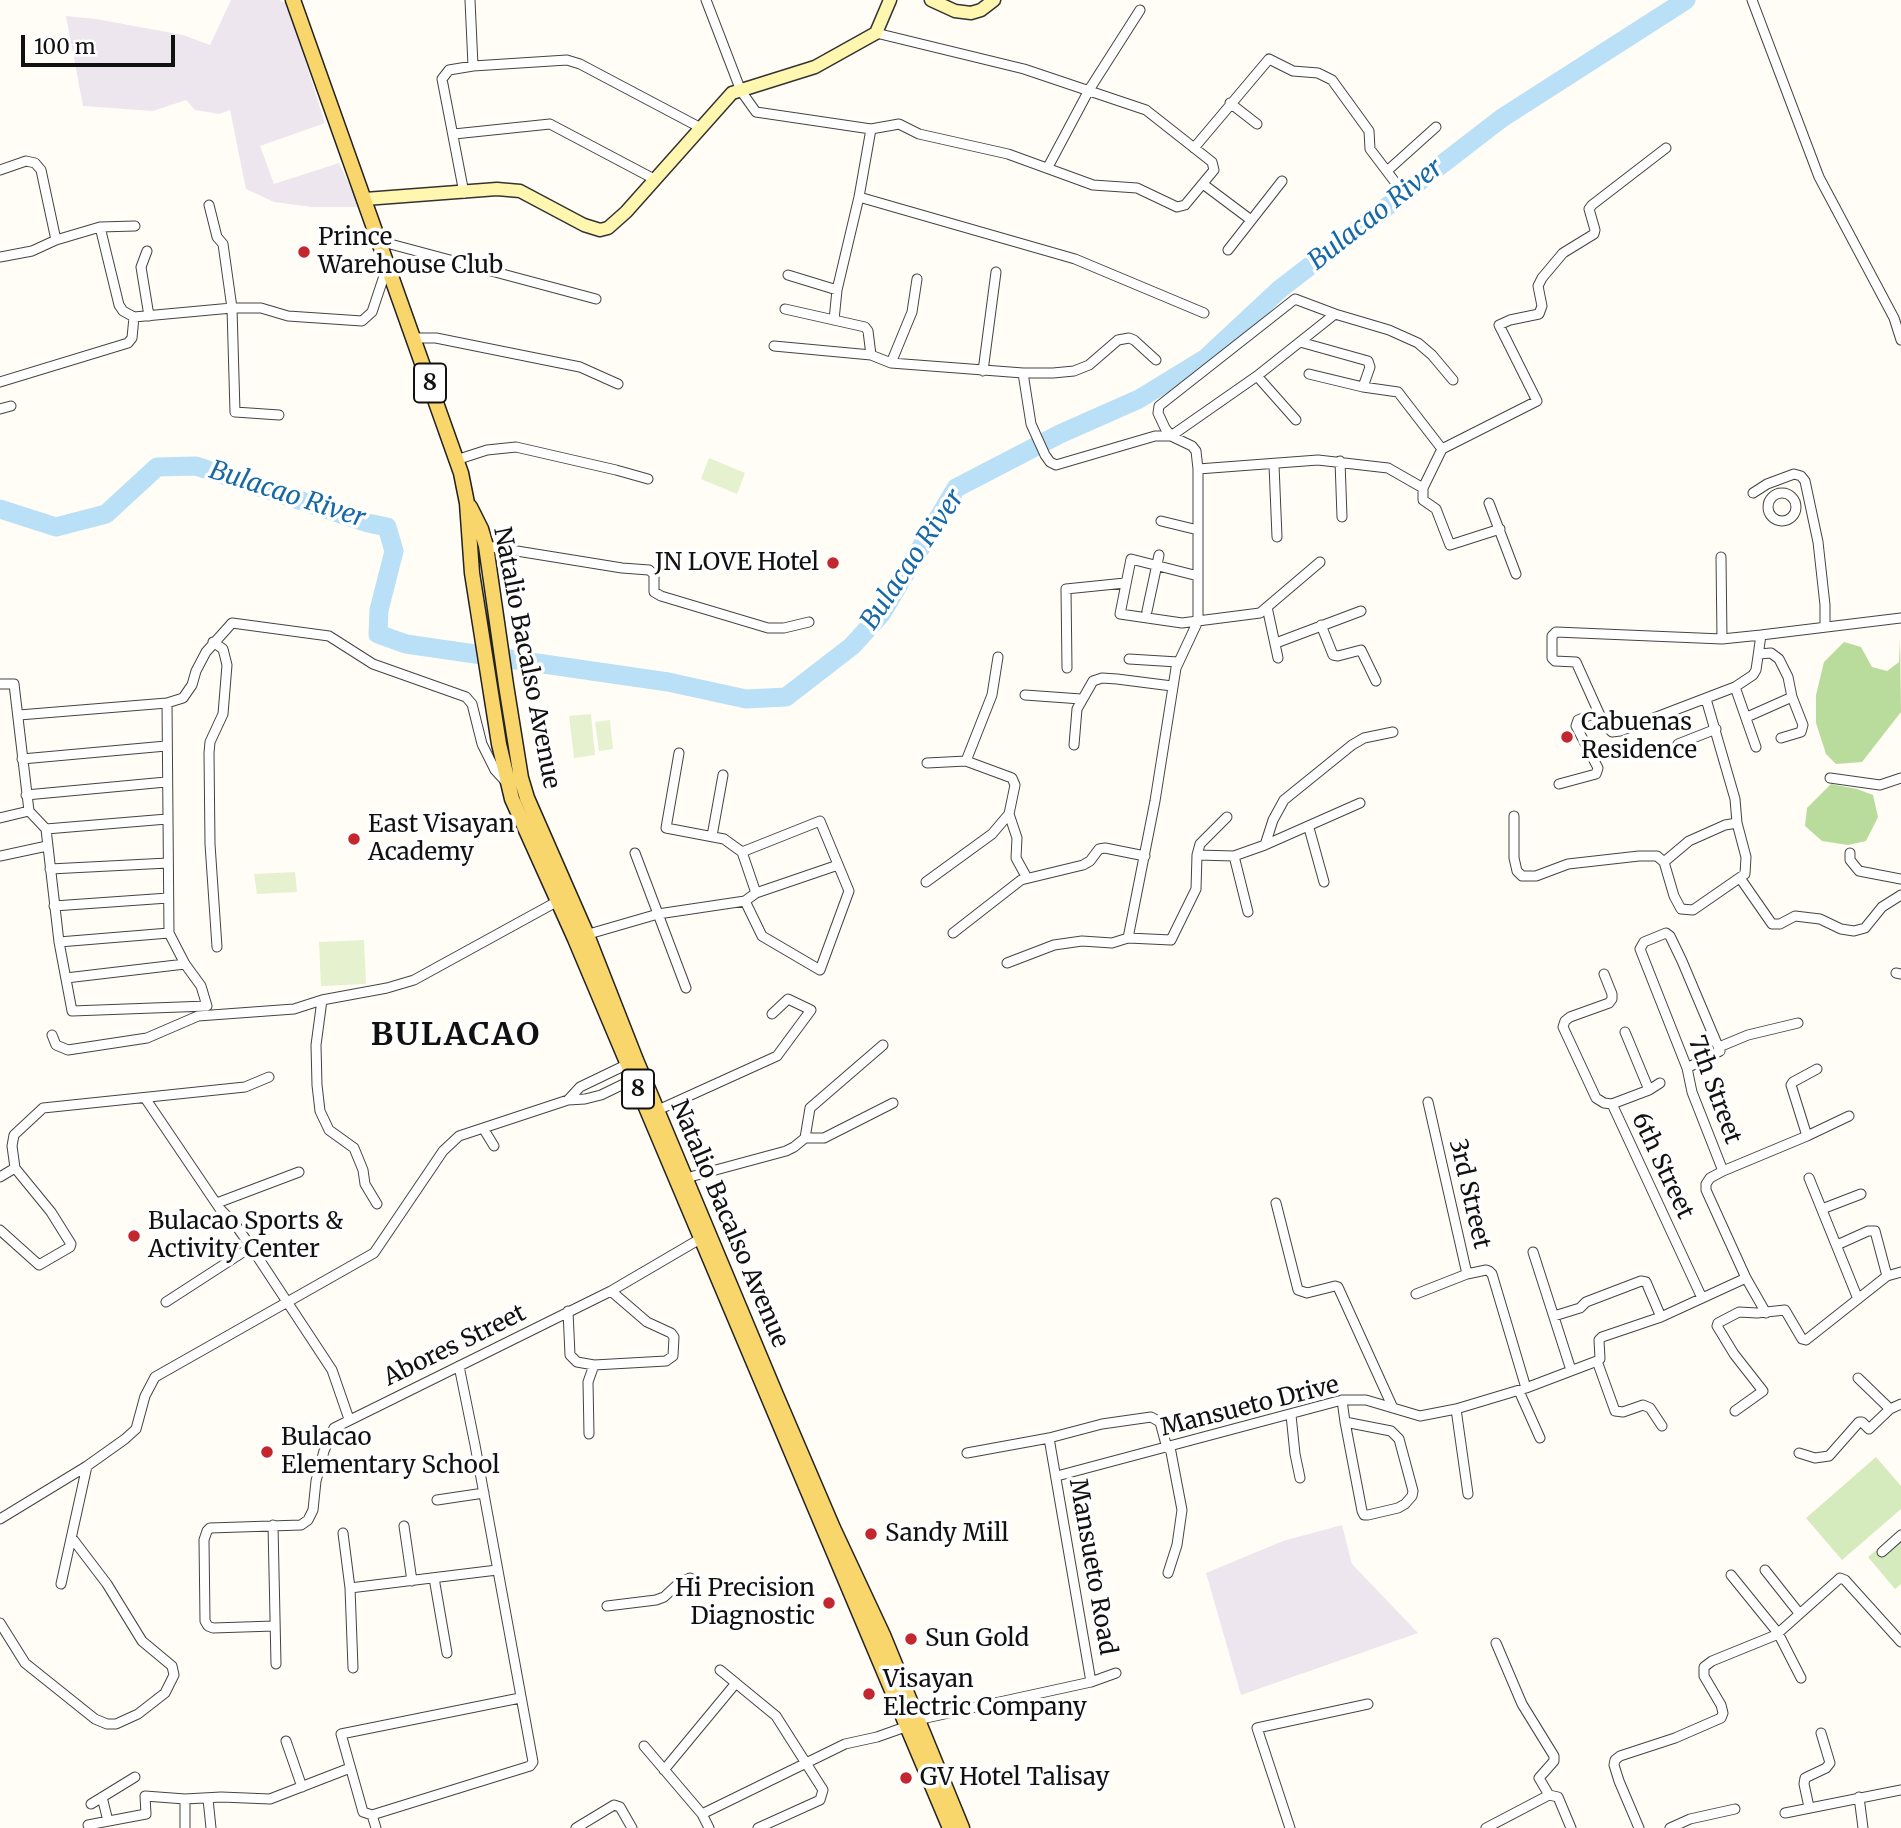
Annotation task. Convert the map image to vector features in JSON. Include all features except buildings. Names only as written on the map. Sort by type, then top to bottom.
[{"type":"main road","name":"Natalio Bacalso Avenue","points":[[293,0],[456,460],[467,503],[470,550],[493,653],[506,685],[514,780],[535,816],[581,937],[704,1236],[883,1636],[950,1828]]},
{"type":"main road","name":"Natalio Bacalso Avenue","points":[[467,503],[481,529],[486,546],[493,653],[490,688],[522,822],[558,901],[581,937]]},
{"type":"main road","points":[[470,550],[486,546]]},
{"type":"main road","name":"Natalio Bacalso Avenue","points":[[638,1078],[658,1110],[686,1178],[704,1236]]},
{"type":"main road","name":"Natalio Bacalso Avenue","points":[[913,1723],[962,1828]]},
{"type":"street","points":[[470,0],[473,66]]},
{"type":"street","points":[[706,0],[741,91],[756,112],[871,129],[899,124],[919,134],[1008,154],[1093,186],[1137,188],[1177,207],[1185,205],[1212,174],[1214,166],[1146,110],[1024,69],[876,33]]},
{"type":"street","points":[[365,199],[497,189],[520,191],[584,226],[600,230],[608,228],[656,180],[732,93],[815,67],[876,33],[890,0]]},
{"type":"street","points":[[931,0],[954,11],[971,13],[981,10],[994,0]]},
{"type":"street","points":[[1752,0],[1819,177],[1894,318],[1901,340]]},
{"type":"street","points":[[1048,167],[1089,90],[1140,10]]},
{"type":"street","points":[[1194,148],[1269,59],[1293,71],[1327,76],[1353,106],[1369,131],[1370,149],[1395,182]]},
{"type":"street","points":[[464,193],[442,79],[449,70],[568,60],[701,128]]},
{"type":"street","points":[[1230,103],[1257,124]]},
{"type":"street","points":[[454,134],[551,124],[656,180]]},
{"type":"street","points":[[1387,171],[1436,127]]},
{"type":"street","points":[[834,320],[837,290],[859,197],[871,129]]},
{"type":"street","points":[[1500,529],[1450,545],[1436,509],[1423,500],[1423,488],[1442,449],[1537,401],[1499,325],[1539,314],[1542,306],[1538,286],[1542,278],[1563,253],[1594,234],[1589,209],[1592,205],[1666,148]]},
{"type":"street","points":[[0,170],[26,162],[35,163],[41,170],[56,240]]},
{"type":"street","points":[[1228,250],[1282,181]]},
{"type":"street","points":[[1203,184],[1251,220]]},
{"type":"street","points":[[859,197],[1075,259],[1204,313]]},
{"type":"street","points":[[209,205],[216,237],[223,244],[232,308],[235,412],[279,415]]},
{"type":"street","points":[[0,257],[32,251],[56,240],[100,228],[135,226]]},
{"type":"street","points":[[100,228],[119,305],[123,311],[134,317],[261,308],[288,316],[362,321],[372,312],[387,265]]},
{"type":"street","points":[[379,241],[596,299]]},
{"type":"street","points":[[147,251],[141,267],[149,316]]},
{"type":"street","points":[[983,371],[996,272]]},
{"type":"street","points":[[788,275],[837,290]]},
{"type":"street","points":[[891,362],[912,312],[917,279]]},
{"type":"street","points":[[1171,436],[1158,413],[1159,406],[1295,299],[1389,330],[1418,343],[1453,380]]},
{"type":"street","points":[[785,309],[867,329],[871,355]]},
{"type":"street","points":[[1171,436],[1257,376],[1335,314]]},
{"type":"street","points":[[0,382],[128,343],[134,332],[134,317]]},
{"type":"street","points":[[414,338],[436,338],[580,367],[618,384]]},
{"type":"street","points":[[774,346],[871,355],[891,362],[1023,373],[1064,372],[1090,366],[1118,340],[1129,338],[1156,360]]},
{"type":"street","points":[[1300,342],[1368,361],[1370,367],[1363,387]]},
{"type":"street","points":[[1023,373],[1031,424],[1045,455],[1056,465],[1155,436],[1171,436],[1192,446],[1196,451],[1198,621],[1178,662],[1172,686],[1145,856],[1128,938]]},
{"type":"street","points":[[1309,374],[1398,392],[1442,449]]},
{"type":"street","points":[[1257,376],[1296,420]]},
{"type":"street","points":[[0,409],[10,406]]},
{"type":"street","points":[[456,460],[487,450],[516,447],[648,479]]},
{"type":"street","points":[[1198,469],[1318,460],[1340,461],[1388,468],[1423,488]]},
{"type":"street","points":[[1340,461],[1342,517]]},
{"type":"street","points":[[1274,465],[1276,537]]},
{"type":"street","points":[[1753,493],[1767,484],[1797,474],[1805,481],[1818,542],[1825,627]]},
{"type":"street","points":[[1489,503],[1516,574]]},
{"type":"street","points":[[1796,505],[1810,504]]},
{"type":"street","points":[[1161,521],[1198,530]]},
{"type":"street","points":[[486,546],[649,570],[654,574],[654,592],[661,596],[768,628],[785,628],[809,622]]},
{"type":"street","points":[[1721,556],[1722,639]]},
{"type":"street","points":[[1198,576],[1158,560],[1131,559],[1119,612],[1122,615],[1182,623],[1260,613],[1320,562]]},
{"type":"street","points":[[1147,611],[1158,560]]},
{"type":"street","points":[[1067,668],[1066,589],[1125,583]]},
{"type":"street","points":[[1267,607],[1278,658]]},
{"type":"street","points":[[1276,643],[1361,611]]},
{"type":"street","points":[[1761,635],[1756,670],[1735,687],[1612,732],[1598,712],[1578,664],[1573,661],[1555,662],[1552,659],[1552,638],[1555,632],[1722,639],[1901,618]]},
{"type":"street","points":[[19,715],[167,703],[183,698],[213,642],[232,623],[329,636],[373,664],[466,698],[472,704],[482,744],[495,771],[514,780]]},
{"type":"street","points":[[1321,625],[1333,655],[1361,650],[1376,681]]},
{"type":"street","points":[[213,642],[223,649],[227,665],[223,714],[210,742],[209,753],[210,844],[216,947]]},
{"type":"street","points":[[1759,654],[1771,653],[1779,659],[1788,677],[1803,725],[1801,732],[1781,738]]},
{"type":"street","points":[[966,761],[989,705],[998,656]]},
{"type":"street","points":[[1129,659],[1178,662]]},
{"type":"street","points":[[1074,745],[1077,709],[1093,681],[1102,678],[1172,686]]},
{"type":"street","points":[[0,684],[14,684],[29,811],[46,829],[59,942],[72,1011],[207,1006],[201,986],[169,933],[167,703]]},
{"type":"street","points":[[1735,687],[1756,747]]},
{"type":"street","points":[[1025,695],[1081,699]]},
{"type":"street","points":[[1747,717],[1793,697]]},
{"type":"street","points":[[1514,816],[1514,858],[1517,871],[1522,876],[1536,876],[1568,864],[1657,856],[1664,862],[1674,896],[1681,909],[1693,910],[1745,874],[1746,863],[1735,799],[1706,699]]},
{"type":"street","points":[[1559,783],[1596,774],[1598,768],[1576,726],[1578,720],[1598,712]]},
{"type":"street","points":[[1678,744],[1716,729]]},
{"type":"street","points":[[1265,845],[1273,820],[1284,800],[1352,745],[1364,738],[1393,732]]},
{"type":"street","points":[[22,759],[166,746]]},
{"type":"street","points":[[679,753],[666,828],[724,839],[742,852],[756,893]]},
{"type":"street","points":[[926,882],[992,834],[1009,814],[1016,785],[1012,778],[966,761],[927,763]]},
{"type":"street","points":[[712,836],[723,775]]},
{"type":"street","points":[[1830,778],[1880,785],[1901,778]]},
{"type":"street","points":[[26,795],[166,782]]},
{"type":"street","points":[[1197,855],[1234,856],[1309,828],[1360,803]]},
{"type":"street","points":[[0,818],[29,811]]},
{"type":"street","points":[[1009,814],[1017,838],[1016,858],[1027,878]]},
{"type":"street","points":[[1007,963],[1054,945],[1112,943],[1128,938],[1173,939],[1196,889],[1200,844],[1227,817]]},
{"type":"street","points":[[46,829],[167,819]]},
{"type":"street","points":[[742,852],[820,821],[849,891],[820,970],[762,936],[745,901]]},
{"type":"street","points":[[1664,862],[1689,841],[1725,825],[1737,823]]},
{"type":"street","points":[[1309,828],[1324,883]]},
{"type":"street","points":[[0,856],[47,846]]},
{"type":"street","points":[[953,933],[1016,883],[1083,865],[1090,861],[1099,849],[1145,856]]},
{"type":"street","points":[[635,853],[686,989]]},
{"type":"street","points":[[1850,853],[1853,866],[1858,872],[1901,879]]},
{"type":"street","points":[[1234,856],[1248,912]]},
{"type":"street","points":[[50,869],[168,863]]},
{"type":"street","points":[[581,937],[658,914],[745,901],[756,893],[838,865]]},
{"type":"street","points":[[1740,878],[1772,924],[1780,924],[1796,916],[1820,919],[1841,929],[1865,928],[1882,907],[1901,895]]},
{"type":"street","points":[[54,906],[168,898]]},
{"type":"street","points":[[52,1035],[56,1045],[68,1050],[147,1038],[198,1016],[293,1009],[322,1000],[387,988],[414,980],[558,901]]},
{"type":"street","points":[[59,942],[169,933]]},
{"type":"street","name":"7th Street","points":[[1719,1047],[1670,936],[1661,934],[1640,946],[1723,1171],[1710,1178],[1706,1190],[1746,1278],[1766,1313]]},
{"type":"street","points":[[66,978],[186,964]]},
{"type":"street","name":"6th Street","points":[[1604,974],[1612,994],[1609,1003],[1570,1017],[1563,1027],[1596,1098],[1612,1104],[1702,1298]]},
{"type":"street","points":[[658,1110],[777,1056],[811,1010],[788,999],[772,1014]]},
{"type":"street","points":[[322,1000],[316,1045],[320,1111],[329,1130],[354,1148],[363,1170],[365,1184],[377,1204]]},
{"type":"street","points":[[1687,1068],[1718,1054],[1719,1047],[1748,1035],[1798,1023]]},
{"type":"street","points":[[1625,1032],[1649,1090]]},
{"type":"street","points":[[805,1138],[810,1108],[883,1045]]},
{"type":"street","points":[[568,1100],[580,1087],[632,1062]]},
{"type":"street","points":[[1807,1136],[1791,1086],[1793,1082],[1817,1069]]},
{"type":"street","points":[[0,1230],[38,1265],[71,1246],[51,1212],[15,1168],[12,1146],[14,1135],[43,1108],[245,1087],[269,1077]]},
{"type":"street","points":[[0,1519],[87,1466],[136,1429],[145,1396],[155,1377],[374,1253],[449,1143],[459,1136],[568,1100],[601,1095],[638,1078]]},
{"type":"street","points":[[1612,1104],[1660,1083]]},
{"type":"street","points":[[145,1098],[216,1203],[251,1247],[332,1370],[349,1419]]},
{"type":"street","name":"3rd Street","points":[[1428,1102],[1467,1274],[1486,1270],[1492,1274],[1523,1390]]},
{"type":"street","points":[[686,1178],[786,1152],[805,1138],[824,1138],[893,1103]]},
{"type":"street","points":[[1723,1171],[1849,1116]]},
{"type":"street","points":[[483,1128],[494,1146]]},
{"type":"street","points":[[0,1177],[15,1168]]},
{"type":"street","points":[[216,1203],[299,1172]]},
{"type":"street","points":[[1810,1178],[1858,1299]]},
{"type":"street","points":[[1822,1209],[1861,1194]]},
{"type":"street","points":[[1276,1203],[1298,1290],[1307,1293],[1335,1286],[1340,1289],[1393,1408]]},
{"type":"street","points":[[1837,1245],[1868,1231],[1875,1231],[1887,1276]]},
{"type":"street","name":"Abores Street","points":[[274,1626],[208,1626],[205,1621],[206,1531],[210,1528],[301,1525],[308,1520],[313,1510],[316,1481],[334,1428],[611,1291],[704,1236]]},
{"type":"street","points":[[166,1302],[251,1247]]},
{"type":"street","points":[[1532,1252],[1571,1370]]},
{"type":"street","points":[[1735,1410],[1763,1391],[1734,1354],[1717,1325],[1739,1312],[1787,1311],[1804,1340],[1887,1276],[1901,1272]]},
{"type":"street","points":[[1416,1294],[1467,1274]]},
{"type":"street","points":[[1662,1426],[1650,1408],[1643,1405],[1615,1412],[1597,1361],[1600,1359],[1599,1340],[1661,1317],[1746,1278]]},
{"type":"street","points":[[1554,1317],[1641,1280],[1649,1287],[1661,1317]]},
{"type":"street","points":[[568,1311],[570,1355],[577,1363],[594,1365],[666,1361],[673,1356],[674,1337],[671,1333],[647,1322],[611,1291]]},
{"type":"street","name":"Mansueto Drive","points":[[1057,1476],[1342,1400],[1366,1400],[1424,1416],[1523,1390],[1597,1361]]},
{"type":"street","points":[[589,1434],[588,1382],[594,1365]]},
{"type":"street","points":[[458,1366],[484,1493],[532,1765],[372,1815],[363,1812],[341,1734],[520,1698]]},
{"type":"street","points":[[1858,1378],[1890,1409]]},
{"type":"street","points":[[1523,1390],[1540,1438]]},
{"type":"street","points":[[1342,1400],[1345,1422],[1364,1515],[1398,1508],[1412,1496],[1399,1439],[1391,1431],[1345,1422]]},
{"type":"street","points":[[1799,1453],[1815,1458],[1829,1456],[1859,1422],[1869,1429],[1890,1409],[1901,1404]]},
{"type":"street","points":[[1456,1409],[1468,1493]]},
{"type":"street","points":[[1292,1415],[1300,1478]]},
{"type":"street","points":[[967,1453],[1049,1438],[1102,1424],[1151,1417],[1160,1422],[1169,1448],[1182,1510],[1177,1545],[1168,1573]]},
{"type":"street","name":"Mansueto Road","points":[[702,1815],[845,1744],[913,1723],[1091,1682],[1049,1438]]},
{"type":"street","points":[[61,1584],[87,1466]]},
{"type":"street","points":[[437,1500],[484,1493]]},
{"type":"street","points":[[274,1525],[276,1664]]},
{"type":"street","points":[[404,1526],[412,1581]]},
{"type":"street","points":[[343,1533],[350,1588],[353,1668]]},
{"type":"street","points":[[1882,1552],[1901,1535]]},
{"type":"street","points":[[0,1623],[25,1663],[95,1719],[116,1724],[138,1714],[166,1693],[174,1675],[172,1666],[142,1641],[107,1584],[72,1538]]},
{"type":"street","points":[[350,1588],[497,1570]]},
{"type":"street","points":[[1765,1570],[1800,1613]]},
{"type":"street","points":[[1731,1574],[1779,1633],[1801,1678]]},
{"type":"street","points":[[434,1578],[447,1653]]},
{"type":"street","points":[[607,1606],[656,1600],[690,1578]]},
{"type":"street","points":[[1639,1828],[1619,1781],[1615,1760],[1721,1718],[1721,1705],[1704,1676],[1704,1667],[1712,1661],[1779,1633],[1840,1578],[1845,1580],[1901,1642]]},
{"type":"street","points":[[1496,1643],[1522,1704],[1554,1756],[1539,1778],[1549,1795]]},
{"type":"street","points":[[720,1670],[776,1716],[823,1790],[822,1797],[758,1828]]},
{"type":"street","points":[[1091,1682],[1116,1673]]},
{"type":"street","points":[[664,1770],[736,1683]]},
{"type":"street","points":[[1290,1828],[1256,1728],[1368,1703]]},
{"type":"street","points":[[1809,1807],[1805,1778],[1826,1768],[1830,1763],[1821,1733]]},
{"type":"street","points":[[286,1741],[302,1787]]},
{"type":"street","points":[[644,1746],[702,1815],[709,1828]]},
{"type":"street","points":[[88,1825],[146,1814],[145,1796],[270,1799],[350,1768]]},
{"type":"street","points":[[91,1804],[135,1777]]},
{"type":"street","points":[[1785,1813],[1901,1790]]},
{"type":"street","points":[[1486,1828],[1549,1795],[1558,1797],[1571,1828]]},
{"type":"street","points":[[102,1797],[107,1821]]},
{"type":"street","points":[[1859,1797],[1863,1828]]},
{"type":"street","points":[[185,1799],[185,1828]]},
{"type":"street","points":[[208,1799],[211,1828]]},
{"type":"street","points":[[576,1828],[614,1805],[620,1807],[632,1828]]},
{"type":"street","points":[[1670,1828],[1690,1819],[1735,1809]]},
{"type":"street","points":[[372,1815],[376,1828]]},
{"type":"shaded area","points":[[231,0],[279,0],[287,4],[325,123],[260,146],[274,184],[339,163],[360,207],[312,207],[274,202],[246,189],[230,110],[219,114],[195,110],[186,100],[153,111],[83,106],[66,16],[183,35],[210,45]]},
{"type":"shaded area","points":[[1342,1525],[1352,1564],[1418,1633],[1241,1695],[1206,1573],[1283,1541]]},
{"type":"green space","points":[[709,458],[745,473],[737,494],[701,479]]},
{"type":"green space","points":[[1900,639],[1901,712],[1862,762],[1836,764],[1826,754],[1816,723],[1816,695],[1824,662],[1844,642],[1861,647],[1872,667],[1887,671],[1899,662]]},
{"type":"green space","points":[[591,714],[595,755],[574,758],[569,716]]},
{"type":"green space","points":[[610,720],[613,749],[599,751],[595,722]]},
{"type":"green space","points":[[1831,784],[1873,795],[1878,817],[1866,841],[1848,845],[1822,841],[1805,826],[1807,808]]},
{"type":"green space","points":[[295,872],[297,892],[257,894],[254,874]]},
{"type":"green space","points":[[364,940],[366,984],[321,986],[319,942]]},
{"type":"green space","points":[[1876,1457],[1901,1486],[1901,1509],[1842,1560],[1806,1518]]},
{"type":"green space","points":[[1901,1530],[1901,1584],[1895,1589],[1868,1557]]},
{"type":"waterway","name":"Bulacao River","points":[[0,509],[56,527],[106,514],[157,467],[196,466],[387,527],[394,551],[379,610],[378,634],[406,644],[668,682],[746,699],[786,697],[852,646],[882,613],[956,488],[1060,434],[1139,399],[1206,358],[1280,289],[1502,118],[1686,0]]},
{"type":"place","name":"Prince Warehouse Club","points":[[304,252]]},
{"type":"place","name":"JN LOVE Hotel","points":[[833,563]]},
{"type":"place","name":"Cabuenas Residence","points":[[1567,737]]},
{"type":"place","name":"East Visayan Academy","points":[[354,839]]},
{"type":"place","name":"Bulacao Sports & Activity Center","points":[[134,1236]]},
{"type":"place","name":"Bulacao Elementary School","points":[[267,1452]]},
{"type":"place","name":"Sandy Mill","points":[[871,1534]]},
{"type":"place","name":"Hi Precision Diagnostic","points":[[829,1603]]},
{"type":"place","name":"Sun Gold","points":[[911,1639]]},
{"type":"place","name":"Visayan Electric Company","points":[[869,1694]]},
{"type":"place","name":"GV Hotel Talisay","points":[[906,1778]]},
{"type":"district","name":"BULACAO","points":[[456,1036]]}]
